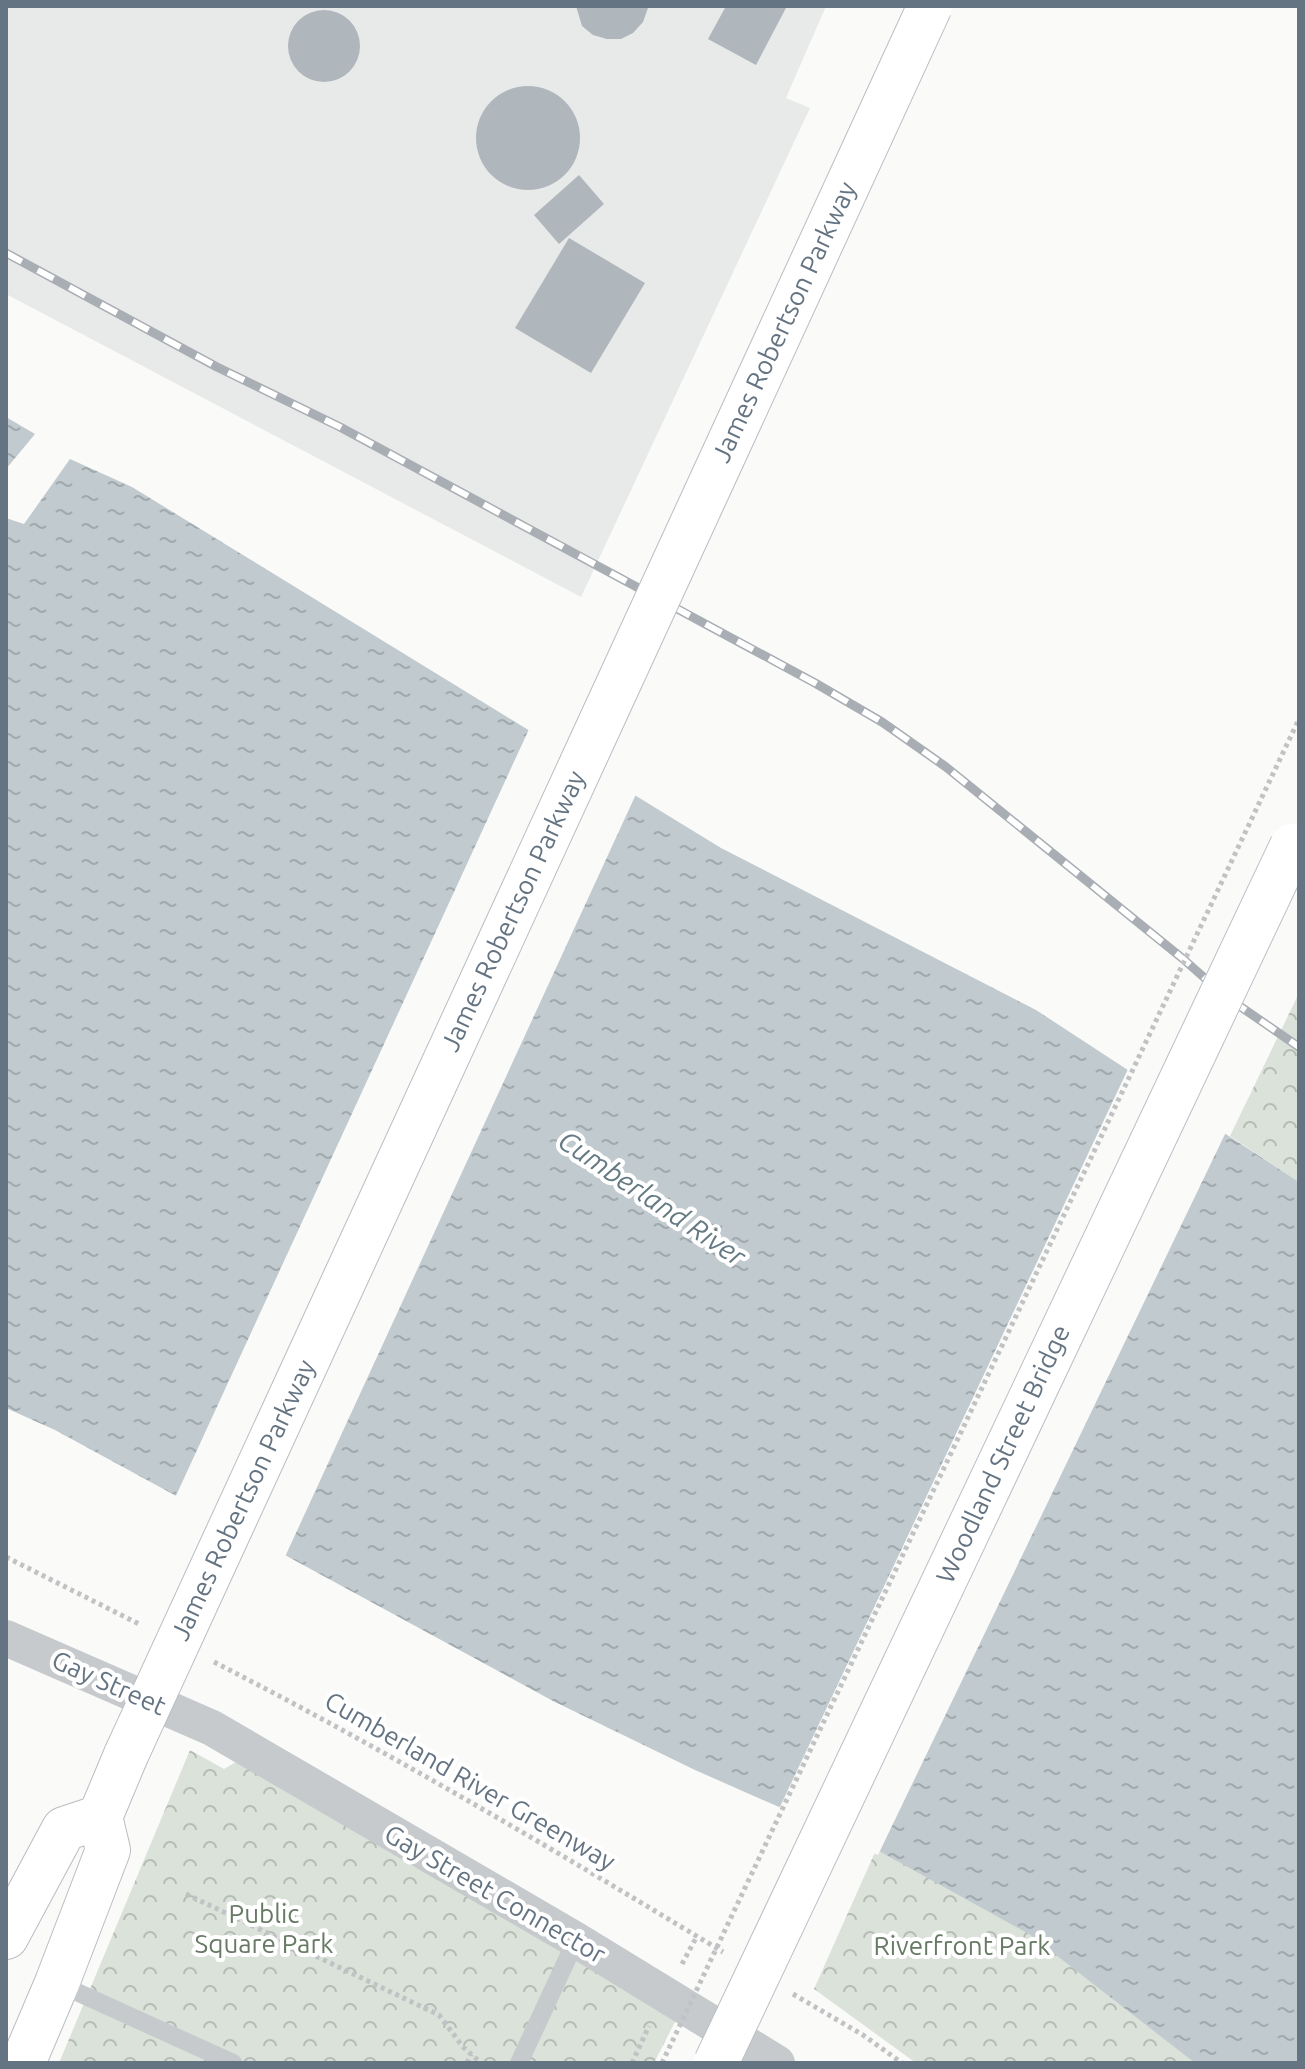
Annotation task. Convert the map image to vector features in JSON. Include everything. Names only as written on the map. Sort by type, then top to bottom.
[{"type":"main road","name":"James Robertson Parkway","points":[[100,1817],[930,6]]},
{"type":"main road","name":"Woodland Street Bridge","points":[[716,2063],[1292,846]]},
{"type":"main road","points":[[6,1937],[64,1829],[100,1817],[108,1850],[23,2063]]},
{"type":"street","name":"Gay Street","points":[[6,1638],[212,1728]]},
{"type":"street","name":"Gay Street Connector","points":[[212,1728],[576,1940],[777,2063]]},
{"type":"lane","points":[[519,2063],[576,1940]]},
{"type":"lane","points":[[57,1983],[233,2063]]},
{"type":"path","points":[[662,2063],[1299,719]]},
{"type":"path","points":[[6,1557],[147,1628]]},
{"type":"path","name":"Cumberland River Greenway","points":[[204,1657],[289,1700],[500,1819],[724,1952]]},
{"type":"path","points":[[186,1894],[439,2015],[481,2063]]},
{"type":"path","points":[[791,1993],[863,2035],[902,2063]]},
{"type":"path","points":[[632,2063],[641,2041]]},
{"type":"path","points":[[467,2063],[471,2054]]},
{"type":"shaded area","points":[[6,6],[826,6],[786,98],[810,108],[581,597],[6,294]]},
{"type":"green space","points":[[1299,993],[1299,1182],[1230,1136]]},
{"type":"green space","name":"Public Square Park","points":[[190,1750],[224,1769],[236,1762],[679,2014],[654,2063],[59,2063]]},
{"type":"green space","name":"Riverfront Park","points":[[917,1758],[1283,2063],[916,2063],[814,1989]]},
{"type":"water","points":[[6,417],[35,434],[6,469]]},
{"type":"water","name":"Cumberland River","points":[[70,459],[132,487],[721,848],[1036,1010],[1299,1182],[1299,2063],[1195,2063],[1029,1934],[879,1851],[695,1770],[553,1701],[55,1430],[6,1408],[6,518],[24,524]]},
{"type":"pier","points":[[530,727],[637,792],[284,1559],[174,1500]]},
{"type":"pier","points":[[1129,1067],[1227,1130],[878,1855],[778,1811]]},
{"type":"building","points":[[576,6],[648,8],[643,22],[633,33],[621,39],[607,39],[593,35],[582,26]]},
{"type":"building","points":[[726,6],[787,6],[756,65],[708,39]]},
{"type":"building","points":[[331,10],[350,20],[358,32],[358,60],[350,72],[338,80],[317,82],[298,72],[290,60],[288,39],[298,20],[310,12]]},
{"type":"building","points":[[528,86],[548,90],[571,109],[580,138],[576,158],[557,181],[528,190],[508,186],[485,167],[476,138],[480,118],[499,95]]},
{"type":"building","points":[[579,175],[604,204],[559,244],[534,215]]},
{"type":"building","points":[[569,238],[645,283],[591,373],[515,328]]},
{"type":"railway","points":[[6,253],[217,367],[340,427],[882,722],[946,767],[1225,996],[1299,1047]]}]
